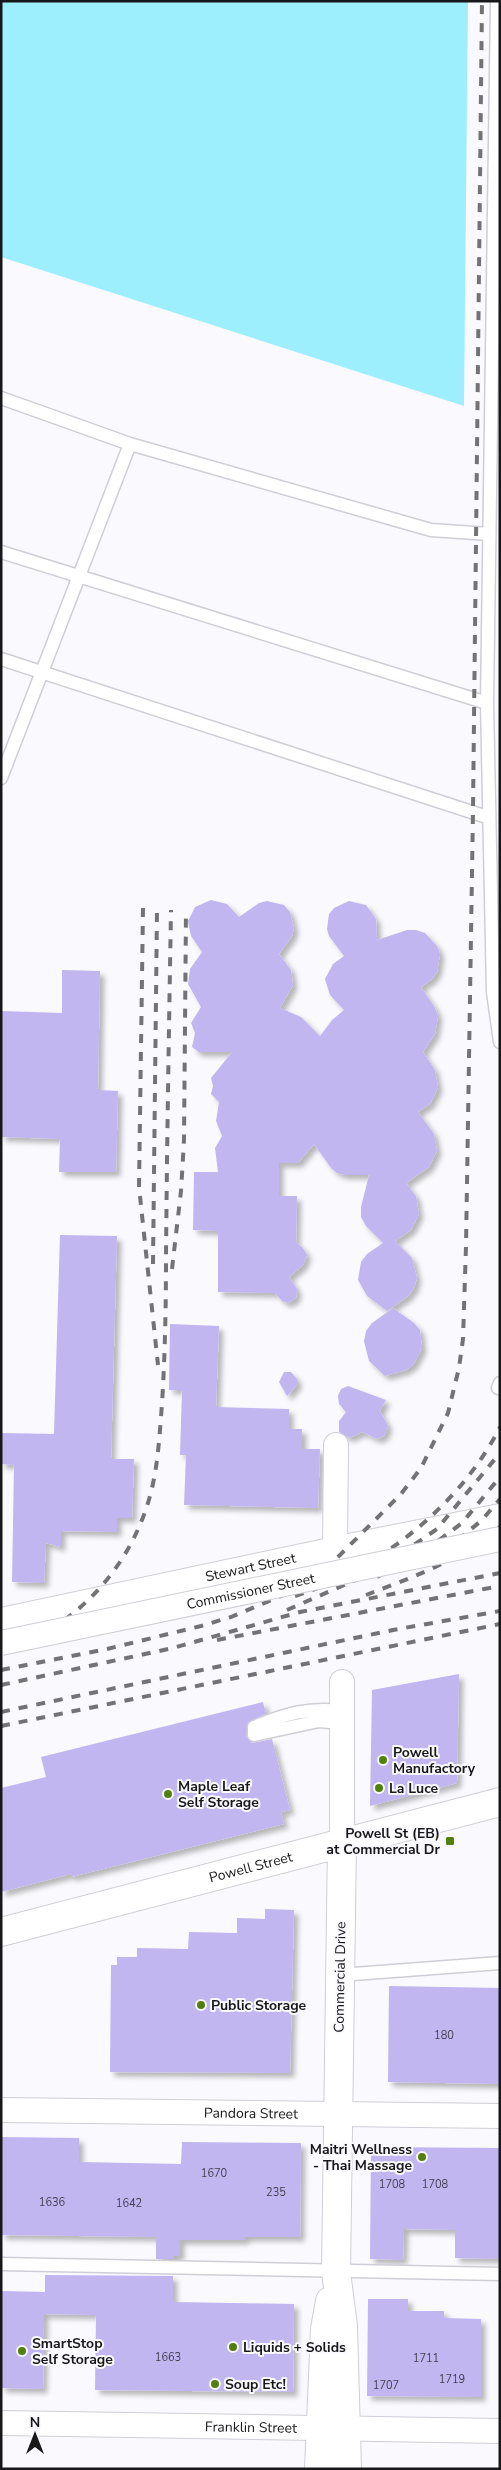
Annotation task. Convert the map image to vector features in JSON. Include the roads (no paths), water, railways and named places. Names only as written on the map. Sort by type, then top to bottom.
[{"type":"street","points":[[335,1549],[336,1445]]},
{"type":"street","name":"Stewart Street","points":[[1,1620],[500,1516]]},
{"type":"street","name":"Commissioner Street","points":[[1,1643],[500,1538]]},
{"type":"street","name":"Commercial Drive","points":[[342,1682],[342,1843],[336,2272],[343,2326],[347,2469]]},
{"type":"street","name":"Powell Street","points":[[1,1932],[500,1802]]},
{"type":"street","name":"Pandora Street","points":[[1,2110],[500,2116]]},
{"type":"street","name":"Commercial Drive","points":[[319,2469],[325,2329],[336,2272]]},
{"type":"street","name":"Franklin Street","points":[[1,2423],[500,2431]]},
{"type":"lane","points":[[497,1],[487,703],[493,992],[500,1042]]},
{"type":"lane","points":[[1,398],[130,444],[431,530],[489,534]]},
{"type":"lane","points":[[1,778],[4,761],[42,672],[130,444]]},
{"type":"lane","points":[[1,552],[487,703]]},
{"type":"lane","points":[[1,660],[488,817]]},
{"type":"lane","points":[[316,1708],[342,1717],[320,1720],[254,1736],[254,1728],[279,1717],[316,1708]]},
{"type":"lane","points":[[340,1975],[500,1963]]},
{"type":"lane","points":[[1,2264],[500,2274]]},
{"type":"water","points":[[1,1],[468,1],[464,406],[1,257]]},
{"type":"railway","points":[[1,1670],[107,1649],[201,1626],[231,1617],[300,1588],[324,1571],[401,1494],[421,1468],[448,1413],[459,1368],[463,1339],[466,1246],[482,1]]},
{"type":"railway","points":[[143,908],[139,1187],[158,1365]]},
{"type":"railway","points":[[153,1264],[157,909]]},
{"type":"railway","points":[[1,1653],[26,1643],[71,1615],[108,1578],[136,1534],[146,1509],[153,1483],[160,1431],[165,1349],[171,910]]},
{"type":"railway","points":[[172,1269],[181,1191],[184,1140],[186,911]]},
{"type":"railway","points":[[295,1596],[326,1585],[356,1570],[386,1552],[414,1531],[463,1483],[483,1456],[500,1427]]},
{"type":"railway","points":[[287,1610],[376,1571],[437,1529],[500,1453]]},
{"type":"railway","points":[[377,1577],[426,1550],[462,1523],[500,1477]]},
{"type":"railway","points":[[430,1563],[482,1520],[500,1499]]},
{"type":"railway","points":[[366,1595],[436,1567],[470,1549],[500,1527]]},
{"type":"railway","points":[[1,1685],[173,1648],[300,1612],[500,1573]]},
{"type":"railway","points":[[217,1640],[500,1586]]},
{"type":"railway","points":[[1,1712],[393,1630],[500,1611]]},
{"type":"railway","points":[[1,1726],[500,1624]]},
{"type":"place","name":"Powell Manufactory","points":[[383,1760]]},
{"type":"place","name":"La Luce","points":[[379,1788]]},
{"type":"place","name":"Maple Leaf Self Storage","points":[[168,1794]]},
{"type":"place","name":"Powell St (EB) at Commercial Dr","points":[[450,1841]]},
{"type":"place","name":"Public Storage","points":[[201,2005]]},
{"type":"place","name":"Maitri Wellness - Thai Massage","points":[[422,2157]]},
{"type":"place","name":"Liquids + Solids","points":[[233,2347]]},
{"type":"place","name":"SmartStop Self Storage","points":[[22,2351]]},
{"type":"place","name":"Soup Etc!","points":[[215,2384]]}]
